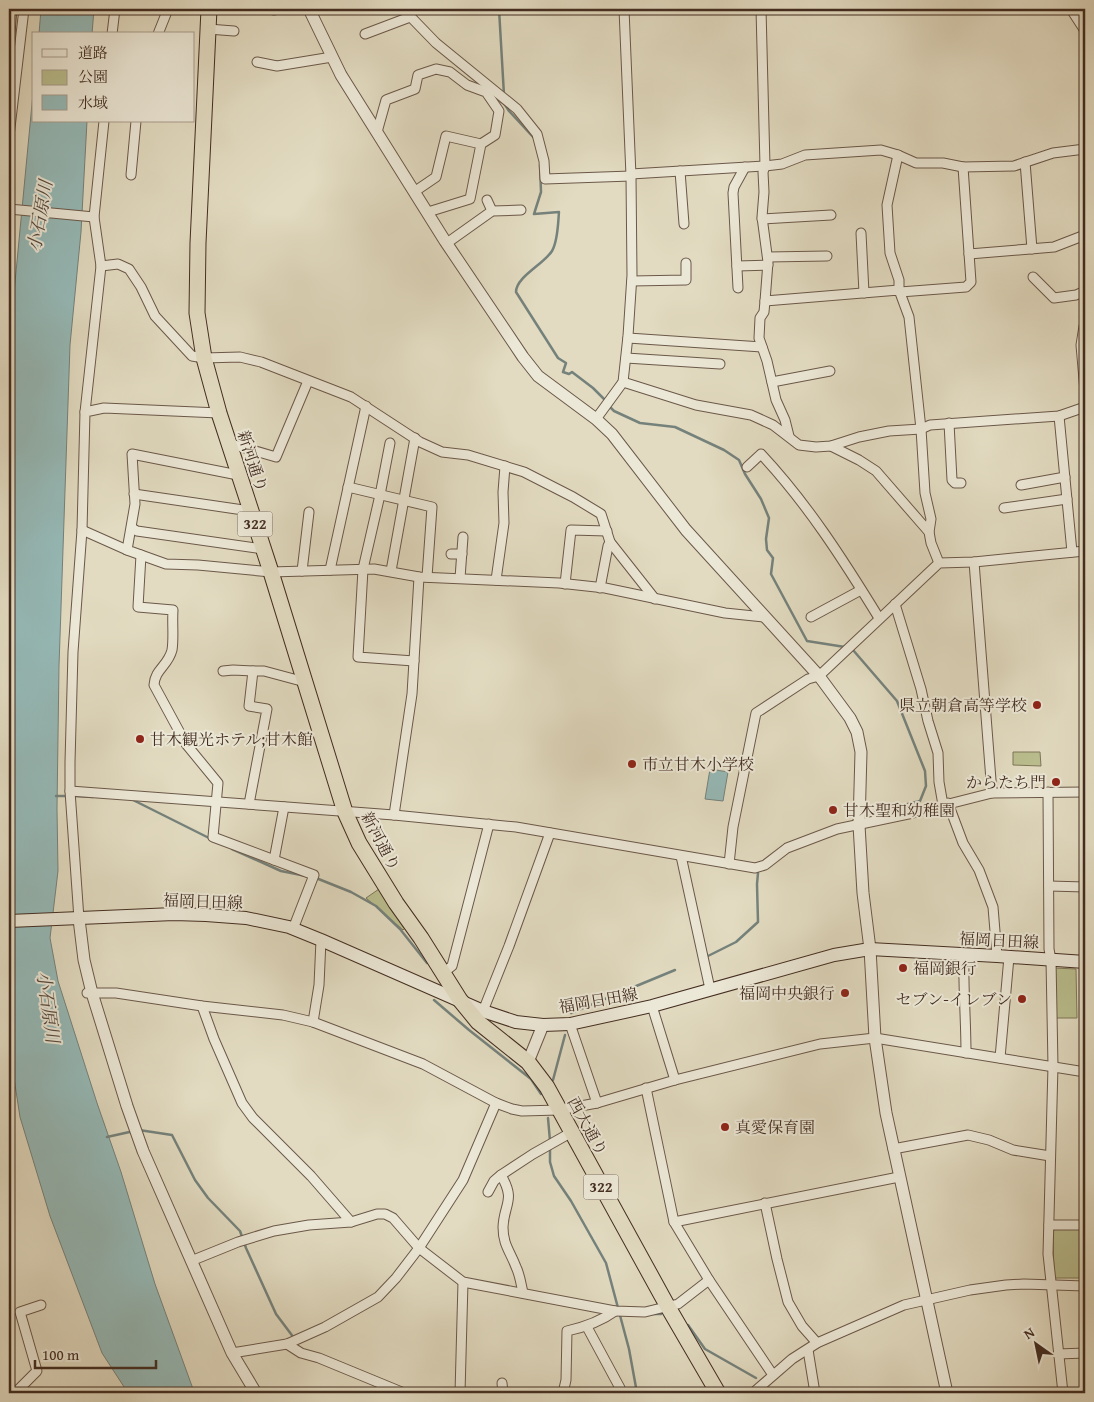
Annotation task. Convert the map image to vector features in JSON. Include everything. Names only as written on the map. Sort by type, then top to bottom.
[{"type":"highway","name":"新河通り","points":[[209,9],[198,243],[197,313],[204,358],[228,443],[271,572],[345,812],[364,850],[396,903],[460,1000]]},
{"type":"highway","name":"西大通り","points":[[460,1000],[478,1022],[528,1062],[547,1087],[668,1307],[718,1393]]},
{"type":"main road","name":"福岡日田線","points":[[9,921],[206,915],[246,918],[293,929],[483,1011],[516,1022],[543,1025],[570,1024],[652,1006],[834,955],[870,949],[1085,962]]},
{"type":"street","points":[[9,45],[12,9]]},
{"type":"street","points":[[9,136],[24,9]]},
{"type":"street","points":[[112,32],[114,9]]},
{"type":"street","points":[[159,32],[168,9]]},
{"type":"street","points":[[310,9],[341,75],[446,243],[523,357],[538,376],[596,419],[612,434],[686,530],[819,676],[850,718],[857,732],[861,752],[859,825],[863,893],[870,949],[875,1038],[893,1149],[947,1393]]},
{"type":"street","points":[[403,9],[436,43],[516,109],[537,134],[544,161],[545,179],[765,166],[782,164],[804,155],[881,150],[916,162],[943,163],[963,167],[1014,166],[1053,153],[1085,149]]},
{"type":"street","points":[[596,419],[623,382],[632,281],[631,175],[624,9]]},
{"type":"street","points":[[761,9],[765,166],[763,172],[762,219],[768,261],[766,301],[764,312],[760,318],[759,338],[776,400],[785,420],[789,436]]},
{"type":"street","points":[[1072,9],[1085,29]]},
{"type":"street","points":[[365,34],[410,17]]},
{"type":"street","points":[[208,29],[234,31]]},
{"type":"street","points":[[257,62],[277,66],[332,57]]},
{"type":"street","points":[[377,132],[386,100],[415,88],[418,75],[436,69],[450,72],[467,85],[486,92],[499,110],[494,135],[481,144],[470,199],[428,212]]},
{"type":"street","points":[[104,122],[94,217],[101,266],[85,412],[82,530],[73,652],[70,791],[74,919],[84,960],[89,993],[126,1106],[143,1151],[232,1353],[256,1393]]},
{"type":"street","points":[[131,176],[136,122]]},
{"type":"street","points":[[414,192],[436,177],[446,136],[481,144]]},
{"type":"street","points":[[898,155],[887,205],[890,253],[899,280],[899,291],[909,317],[926,493],[931,519],[929,532],[939,563]]},
{"type":"street","points":[[1025,162],[1032,249]]},
{"type":"street","points":[[738,288],[733,193],[734,187],[745,167]]},
{"type":"street","points":[[766,301],[864,292],[966,287],[970,282],[963,167]]},
{"type":"street","points":[[680,171],[684,224]]},
{"type":"street","points":[[487,200],[492,211]]},
{"type":"street","points":[[9,209],[94,217]]},
{"type":"street","points":[[446,243],[492,211],[522,210]]},
{"type":"street","points":[[762,219],[831,215]]},
{"type":"street","points":[[861,234],[864,292]]},
{"type":"street","points":[[969,254],[1054,247],[1085,236]]},
{"type":"street","points":[[737,266],[768,261],[827,256]]},
{"type":"street","points":[[632,281],[686,280],[686,263]]},
{"type":"street","points":[[101,266],[118,264],[129,269],[141,287],[155,316],[192,356],[204,358],[240,356],[261,362],[351,397],[415,438],[442,452],[468,455],[524,472],[549,483],[601,514],[610,542],[655,599]]},
{"type":"street","points":[[1033,277],[1054,298],[1076,295],[1085,291]]},
{"type":"street","points":[[1084,326],[1081,345],[1085,392]]},
{"type":"street","points":[[628,338],[762,346]]},
{"type":"street","points":[[626,358],[720,364]]},
{"type":"street","points":[[772,382],[830,371]]},
{"type":"street","points":[[228,443],[276,457],[308,381]]},
{"type":"street","points":[[623,382],[696,405],[751,415],[773,425],[799,445],[816,447],[831,446],[859,437],[889,431],[921,429],[930,424],[1059,416],[1085,407]]},
{"type":"street","points":[[330,570],[366,406]]},
{"type":"street","points":[[85,412],[104,408],[219,413]]},
{"type":"street","points":[[1059,416],[1072,552]]},
{"type":"street","points":[[948,423],[952,480],[956,483],[961,483]]},
{"type":"street","points":[[391,571],[415,438]]},
{"type":"street","points":[[390,443],[363,569],[358,657],[414,661]]},
{"type":"street","points":[[831,446],[876,471],[929,532]]},
{"type":"street","points":[[127,550],[132,528],[134,494],[132,454],[238,474]]},
{"type":"street","points":[[747,467],[761,454],[782,476],[879,618]]},
{"type":"street","points":[[496,580],[504,523],[503,492],[505,466]]},
{"type":"street","points":[[1021,485],[1065,477]]},
{"type":"street","points":[[348,487],[432,507],[414,661],[412,694],[394,815]]},
{"type":"street","points":[[134,494],[250,511]]},
{"type":"street","points":[[1004,508],[1067,499]]},
{"type":"street","points":[[302,570],[309,512]]},
{"type":"street","points":[[132,528],[137,531],[263,549]]},
{"type":"street","points":[[82,530],[127,550],[166,564],[271,572],[363,569],[391,571],[423,577],[566,584],[600,588],[725,613],[764,617]]},
{"type":"street","points":[[566,584],[571,530],[607,531]]},
{"type":"street","points":[[460,578],[463,537]]},
{"type":"street","points":[[600,588],[610,542]]},
{"type":"street","points":[[729,864],[733,827],[756,714],[808,679],[819,676],[939,563],[974,562],[1085,551]]},
{"type":"street","points":[[450,554],[462,554]]},
{"type":"street","points":[[141,555],[138,607],[173,610],[172,650],[167,663],[155,676],[154,685],[186,744],[218,783],[213,837],[314,875],[293,929]]},
{"type":"street","points":[[974,562],[992,793]]},
{"type":"street","points":[[811,617],[861,590]]},
{"type":"street","points":[[895,604],[938,753],[939,782],[946,804],[962,843],[979,870],[993,907],[1003,956],[1000,1058]]},
{"type":"street","points":[[223,671],[264,671],[304,682]]},
{"type":"street","points":[[249,804],[267,709],[249,706],[253,671]]},
{"type":"street","points":[[70,791],[284,806],[489,824],[755,868],[765,865],[786,848],[837,829],[992,793],[1085,792]]},
{"type":"street","points":[[1048,792],[1049,949],[1051,960],[1053,1066],[1048,1254],[1058,1354],[1064,1393]]},
{"type":"street","points":[[274,860],[284,806]]},
{"type":"street","points":[[443,973],[452,966],[489,824]]},
{"type":"street","points":[[483,1011],[550,833]]},
{"type":"street","points":[[681,856],[710,989]]},
{"type":"street","points":[[1049,886],[1085,887]]},
{"type":"street","points":[[313,1022],[321,940]]},
{"type":"street","points":[[964,954],[963,982],[966,1008],[966,1053]]},
{"type":"street","points":[[89,993],[116,993],[202,1006],[283,1015],[313,1022],[423,1064],[496,1103],[522,1111],[559,1110],[597,1102],[675,1080],[820,1044],[875,1038],[1085,1072]]},
{"type":"street","points":[[202,1006],[242,1103],[253,1118],[311,1176],[351,1222]]},
{"type":"street","points":[[652,1006],[675,1080]]},
{"type":"street","points":[[570,1024],[597,1102]]},
{"type":"street","points":[[528,1062],[543,1025]]},
{"type":"street","points":[[646,1088],[674,1222],[709,1280],[773,1375]]},
{"type":"street","points":[[232,1353],[287,1344],[325,1327],[378,1297],[396,1278],[419,1248],[463,1180],[496,1103]]},
{"type":"street","points":[[488,1192],[494,1181],[501,1175],[572,1132]]},
{"type":"street","points":[[893,1149],[968,1135],[989,1140],[1013,1150],[1050,1156]]},
{"type":"street","points":[[501,1175],[510,1197],[505,1215],[504,1240],[506,1248],[516,1266],[523,1293]]},
{"type":"street","points":[[674,1222],[899,1177]]},
{"type":"street","points":[[765,1203],[788,1302],[802,1326],[817,1343]]},
{"type":"street","points":[[191,1261],[238,1242],[274,1231],[309,1225],[351,1222],[377,1214],[385,1214],[393,1218],[419,1248],[463,1282],[618,1311],[645,1312],[678,1304],[709,1280]]},
{"type":"street","points":[[1049,1225],[1085,1225]]},
{"type":"street","points":[[460,1393],[463,1282]]},
{"type":"street","points":[[753,1393],[792,1359],[817,1343],[904,1305],[970,1290],[1006,1285],[1085,1286]]},
{"type":"street","points":[[9,1387],[15,1393],[38,1372],[20,1312],[42,1305]]},
{"type":"street","points":[[563,1393],[566,1380],[567,1331],[588,1327],[618,1311]]},
{"type":"street","points":[[588,1327],[621,1393]]},
{"type":"street","points":[[287,1344],[301,1353],[319,1358],[404,1393]]},
{"type":"street","points":[[808,1350],[815,1393]]},
{"type":"street","points":[[1058,1354],[1085,1354]]},
{"type":"street","points":[[502,1383],[503,1393]]},
{"type":"green space","points":[[1013,752],[1040,752],[1041,766],[1013,765]]},
{"type":"green space","points":[[379,889],[405,928],[403,930],[366,898]]},
{"type":"green space","points":[[1054,968],[1076,969],[1077,1018],[1055,1018]]},
{"type":"green space","points":[[1085,1228],[1085,1278],[1054,1278],[1053,1232],[1055,1229]]},
{"type":"water","points":[[41,9],[94,9],[92,32],[39,32]]},
{"type":"water","name":"小石原川","points":[[32,104],[32,122],[87,122],[81,232],[70,345],[59,666],[58,871],[50,938],[58,981],[121,1172],[155,1284],[193,1389],[189,1393],[128,1393],[102,1353],[50,1216],[20,1117],[9,1046],[9,408],[12,314]]},
{"type":"water","points":[[710,769],[728,772],[723,801],[705,799]]},
{"type":"waterway","points":[[499,9],[504,95]]},
{"type":"waterway","points":[[504,103],[534,138]]},
{"type":"waterway","points":[[540,165],[541,192],[534,214],[559,212],[557,237],[552,251],[520,281],[516,292],[558,358],[566,363],[563,372],[569,374],[572,372],[606,401]]},
{"type":"waterway","points":[[608,405],[614,411],[640,423],[675,427],[724,450],[739,460],[745,474],[761,499],[769,518],[766,539],[767,550],[773,558],[771,574],[807,641],[845,647]]},
{"type":"waterway","points":[[850,649],[853,650],[897,701],[925,771],[926,786],[920,801],[867,814]]},
{"type":"waterway","points":[[56,796],[68,796]]},
{"type":"waterway","points":[[74,796],[93,797]]},
{"type":"waterway","points":[[131,799],[211,839]]},
{"type":"waterway","points":[[232,849],[281,871],[306,876]]},
{"type":"waterway","points":[[708,956],[736,942],[758,922],[758,873]]},
{"type":"waterway","points":[[316,878],[351,892],[376,906],[400,929],[427,963]]},
{"type":"waterway","points":[[571,1013],[675,970]]},
{"type":"waterway","points":[[434,1000],[531,1079],[541,1094]]},
{"type":"waterway","points":[[553,1080],[565,1035]]},
{"type":"waterway","points":[[548,1118],[550,1141]]},
{"type":"waterway","points":[[139,1130],[172,1135],[195,1180],[208,1198],[240,1231],[276,1314],[294,1338]]},
{"type":"waterway","points":[[107,1137],[134,1131]]},
{"type":"waterway","points":[[550,1147],[550,1162],[554,1176],[571,1201],[606,1263],[629,1349],[637,1393]]},
{"type":"waterway","points":[[654,1314],[661,1314]]},
{"type":"waterway","points":[[688,1325],[705,1349],[756,1378]]},
{"type":"waterway","points":[[406,1390],[415,1393]]},
{"type":"place","name":"県立朝倉高等学校","points":[[1037,705]]},
{"type":"place","name":"甘木観光ホテル;甘木館","points":[[140,739]]},
{"type":"place","name":"市立甘木小学校","points":[[632,764]]},
{"type":"place","name":"からたち門","points":[[1056,782]]},
{"type":"place","name":"甘木聖和幼稚園","points":[[833,810]]},
{"type":"place","name":"福岡銀行","points":[[903,968]]},
{"type":"place","name":"福岡中央銀行","points":[[845,993]]},
{"type":"place","name":"セブン-イレブン","points":[[1022,999]]},
{"type":"place","name":"真愛保育園","points":[[725,1127]]}]
